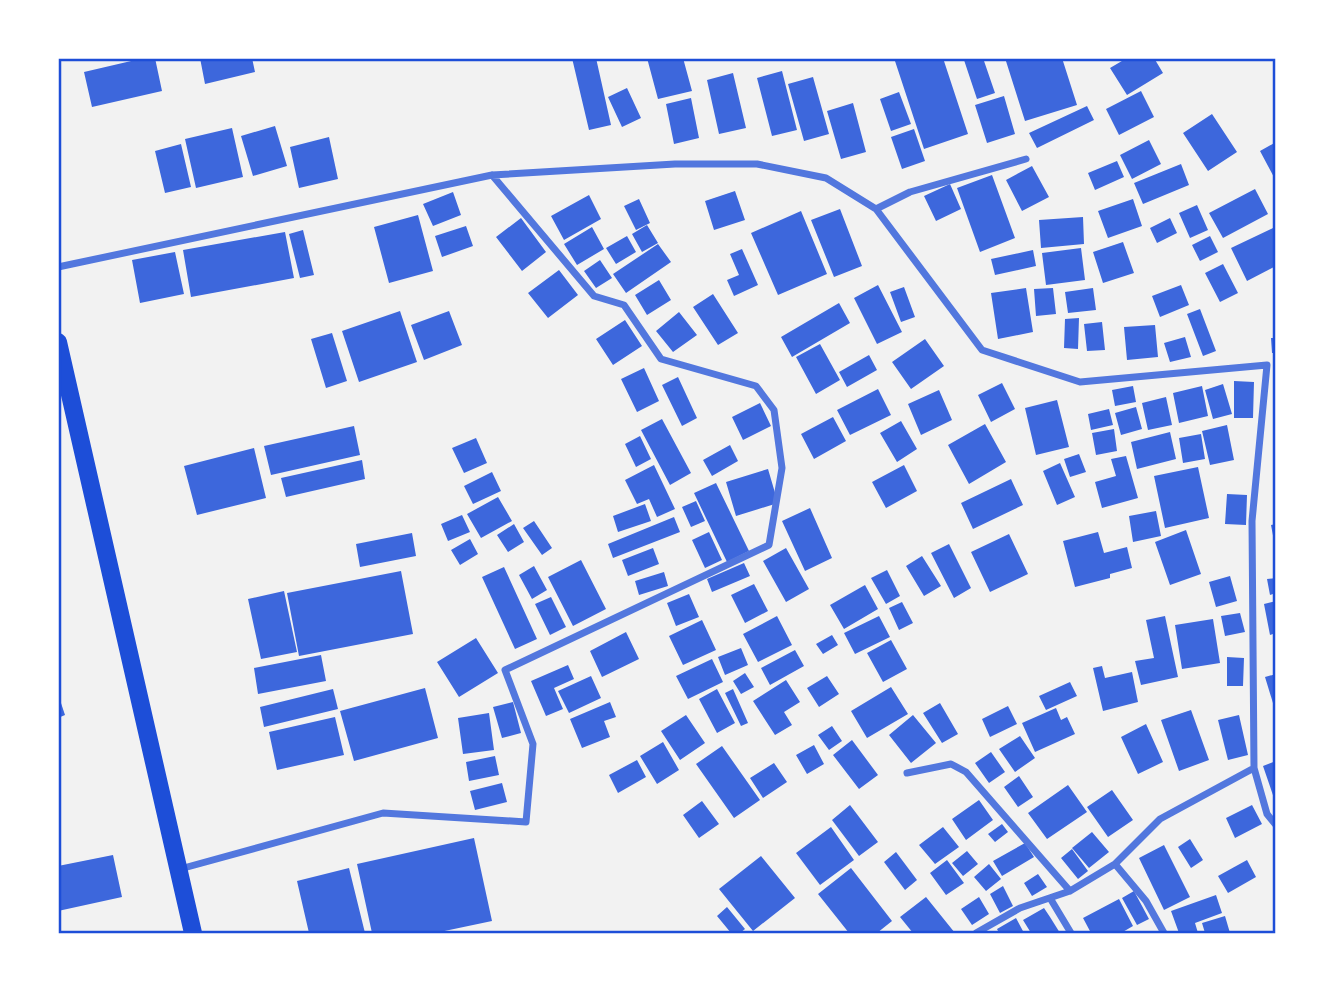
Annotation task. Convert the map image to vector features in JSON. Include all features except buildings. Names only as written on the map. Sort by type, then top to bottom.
[{"type":"main road","points":[[58,342],[193,933]]},
{"type":"street","points":[[876,209],[910,192],[1026,159]]},
{"type":"street","points":[[58,267],[492,175],[675,164],[757,164],[826,178],[876,209],[982,350],[1080,382],[1276,363]]},
{"type":"street","points":[[180,869],[383,813],[526,822],[533,744],[505,670],[769,545],[782,468],[774,410],[756,386],[662,359],[624,305],[594,296],[492,175]]},
{"type":"street","points":[[1267,365],[1252,521],[1254,768],[1267,814],[1276,825]]},
{"type":"street","points":[[907,773],[951,764],[966,772],[1070,891]]},
{"type":"street","points":[[975,933],[1020,908],[1070,891],[1115,864],[1160,819],[1254,768]]},
{"type":"street","points":[[1115,864],[1146,901],[1164,933]]},
{"type":"street","points":[[1050,898],[1071,933]]}]
